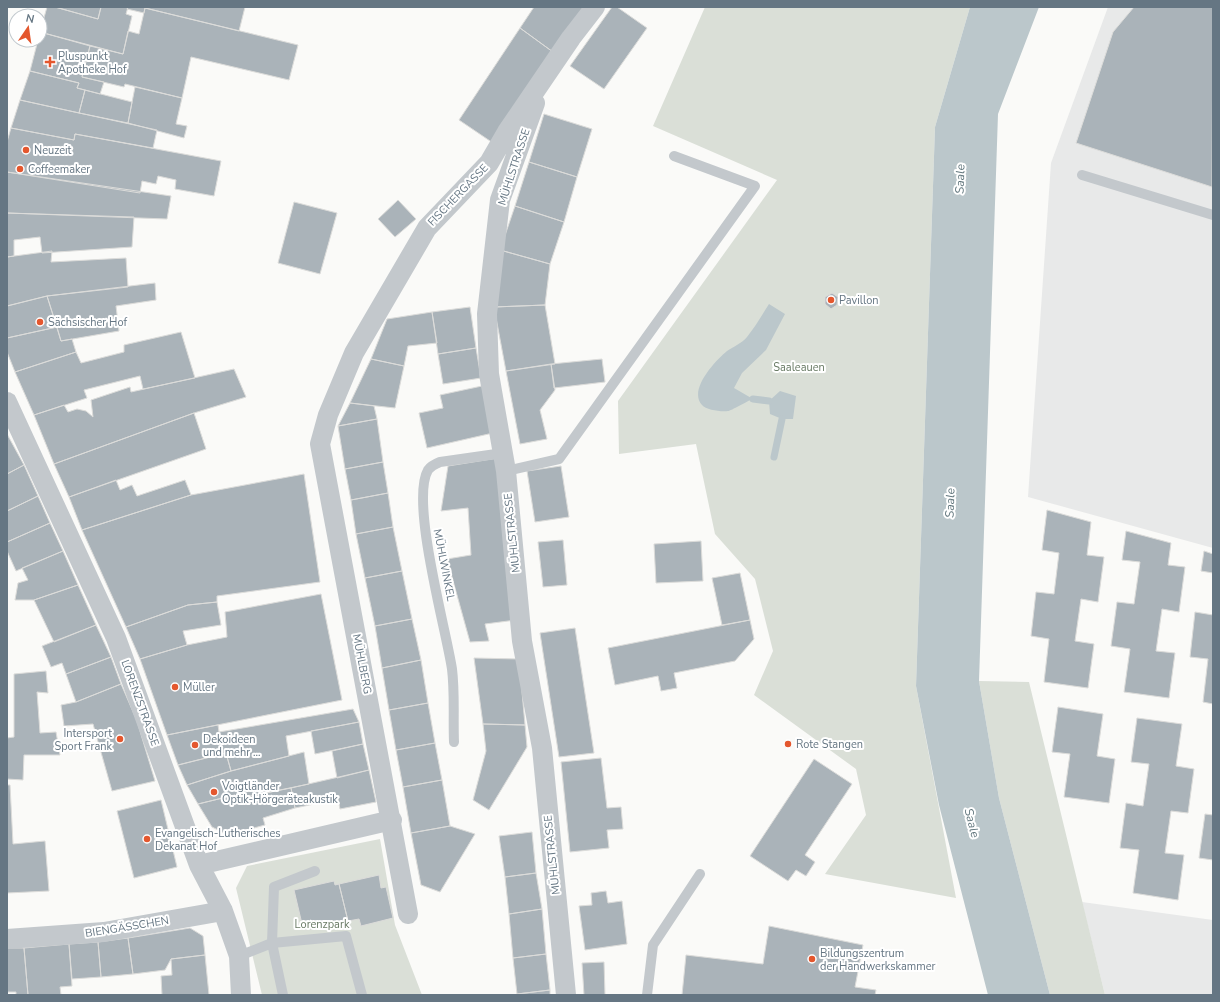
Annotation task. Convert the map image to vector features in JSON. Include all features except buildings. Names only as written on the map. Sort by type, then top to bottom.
[{"type":"street","name":"FISCHERGASSE","points":[[328,415],[354,353],[427,228],[489,163],[507,132],[571,38],[595,7]]},
{"type":"street","name":"MÜHLSTRASSE","points":[[544,79],[500,200],[487,314],[489,374],[504,462],[522,641],[542,748],[566,995]]},
{"type":"street","name":"LORENZSTRASSE","points":[[9,414],[116,638],[199,865],[223,911],[239,956],[241,995]]},
{"type":"street","name":"MÜHLBERG","points":[[328,415],[320,444],[392,820],[408,914]]},
{"type":"street","points":[[199,865],[392,820]]},
{"type":"street","name":"BIENGÄSSCHEN","points":[[7,939],[104,932],[223,911]]},
{"type":"lane","name":"MÜHLWINKEL","points":[[454,742],[452,670],[424,521],[423,494],[428,470],[434,464],[440,462],[504,462],[559,459],[755,186],[674,156]]},
{"type":"lane","points":[[1082,175],[1213,215]]},
{"type":"lane","points":[[283,995],[272,943],[274,887],[315,871]]},
{"type":"lane","points":[[647,995],[653,945],[700,874]]},
{"type":"lane","points":[[239,956],[272,943],[346,936],[362,995]]},
{"type":"shaded area","points":[[1108,7],[1213,7],[1213,548],[1028,497],[1051,163]]},
{"type":"shaded area","points":[[1082,902],[1213,920],[1213,995],[1105,995]]},
{"type":"green space","name":"Saaleauen","points":[[705,7],[970,7],[935,127],[916,686],[956,898],[825,874],[866,815],[856,769],[754,695],[773,651],[755,579],[715,534],[696,444],[619,454],[618,401],[777,180],[653,126]]},
{"type":"green space","points":[[979,681],[1029,682],[1105,995],[1050,995],[999,798]]},
{"type":"green space","name":"Lorenzpark","points":[[380,839],[395,925],[422,995],[262,995],[236,888],[247,866]]},
{"type":"water","name":"Saale","points":[[970,7],[1039,7],[998,114],[979,681],[999,798],[1050,995],[988,995],[939,805],[916,686],[935,127]]},
{"type":"water","points":[[769,304],[785,314],[766,350],[742,373],[734,388],[753,399],[728,411],[714,410],[704,407],[699,399],[698,392],[705,376],[727,351],[747,337]]},
{"type":"water","points":[[780,391],[796,396],[793,419],[782,419],[770,414],[769,401]]},
{"type":"waterway","points":[[753,399],[769,401]]},
{"type":"waterway","points":[[774,457],[782,419]]},
{"type":"place","name":"Pluspunkt Apotheke Hof","points":[[50,62]]},
{"type":"place","name":"Neuzeit","points":[[26,150]]},
{"type":"place","name":"Coffeemaker","points":[[20,169]]},
{"type":"place","name":"Pavillon","points":[[831,300]]},
{"type":"place","name":"Sächsischer Hof","points":[[40,322]]},
{"type":"place","name":"Müller","points":[[175,687]]},
{"type":"place","name":"Intersport Sport Frank","points":[[120,739]]},
{"type":"place","name":"Rote Stangen","points":[[788,744]]},
{"type":"place","name":"Dekoideen und mehr ...","points":[[195,745]]},
{"type":"place","name":"Voigtländer Optik-Hörgeräteakustik","points":[[214,792]]},
{"type":"place","name":"Evangelisch-Lutherisches Dekanat Hof","points":[[147,839]]},
{"type":"place","name":"Bildungszentrum der Handwerkskammer","points":[[812,959]]}]
